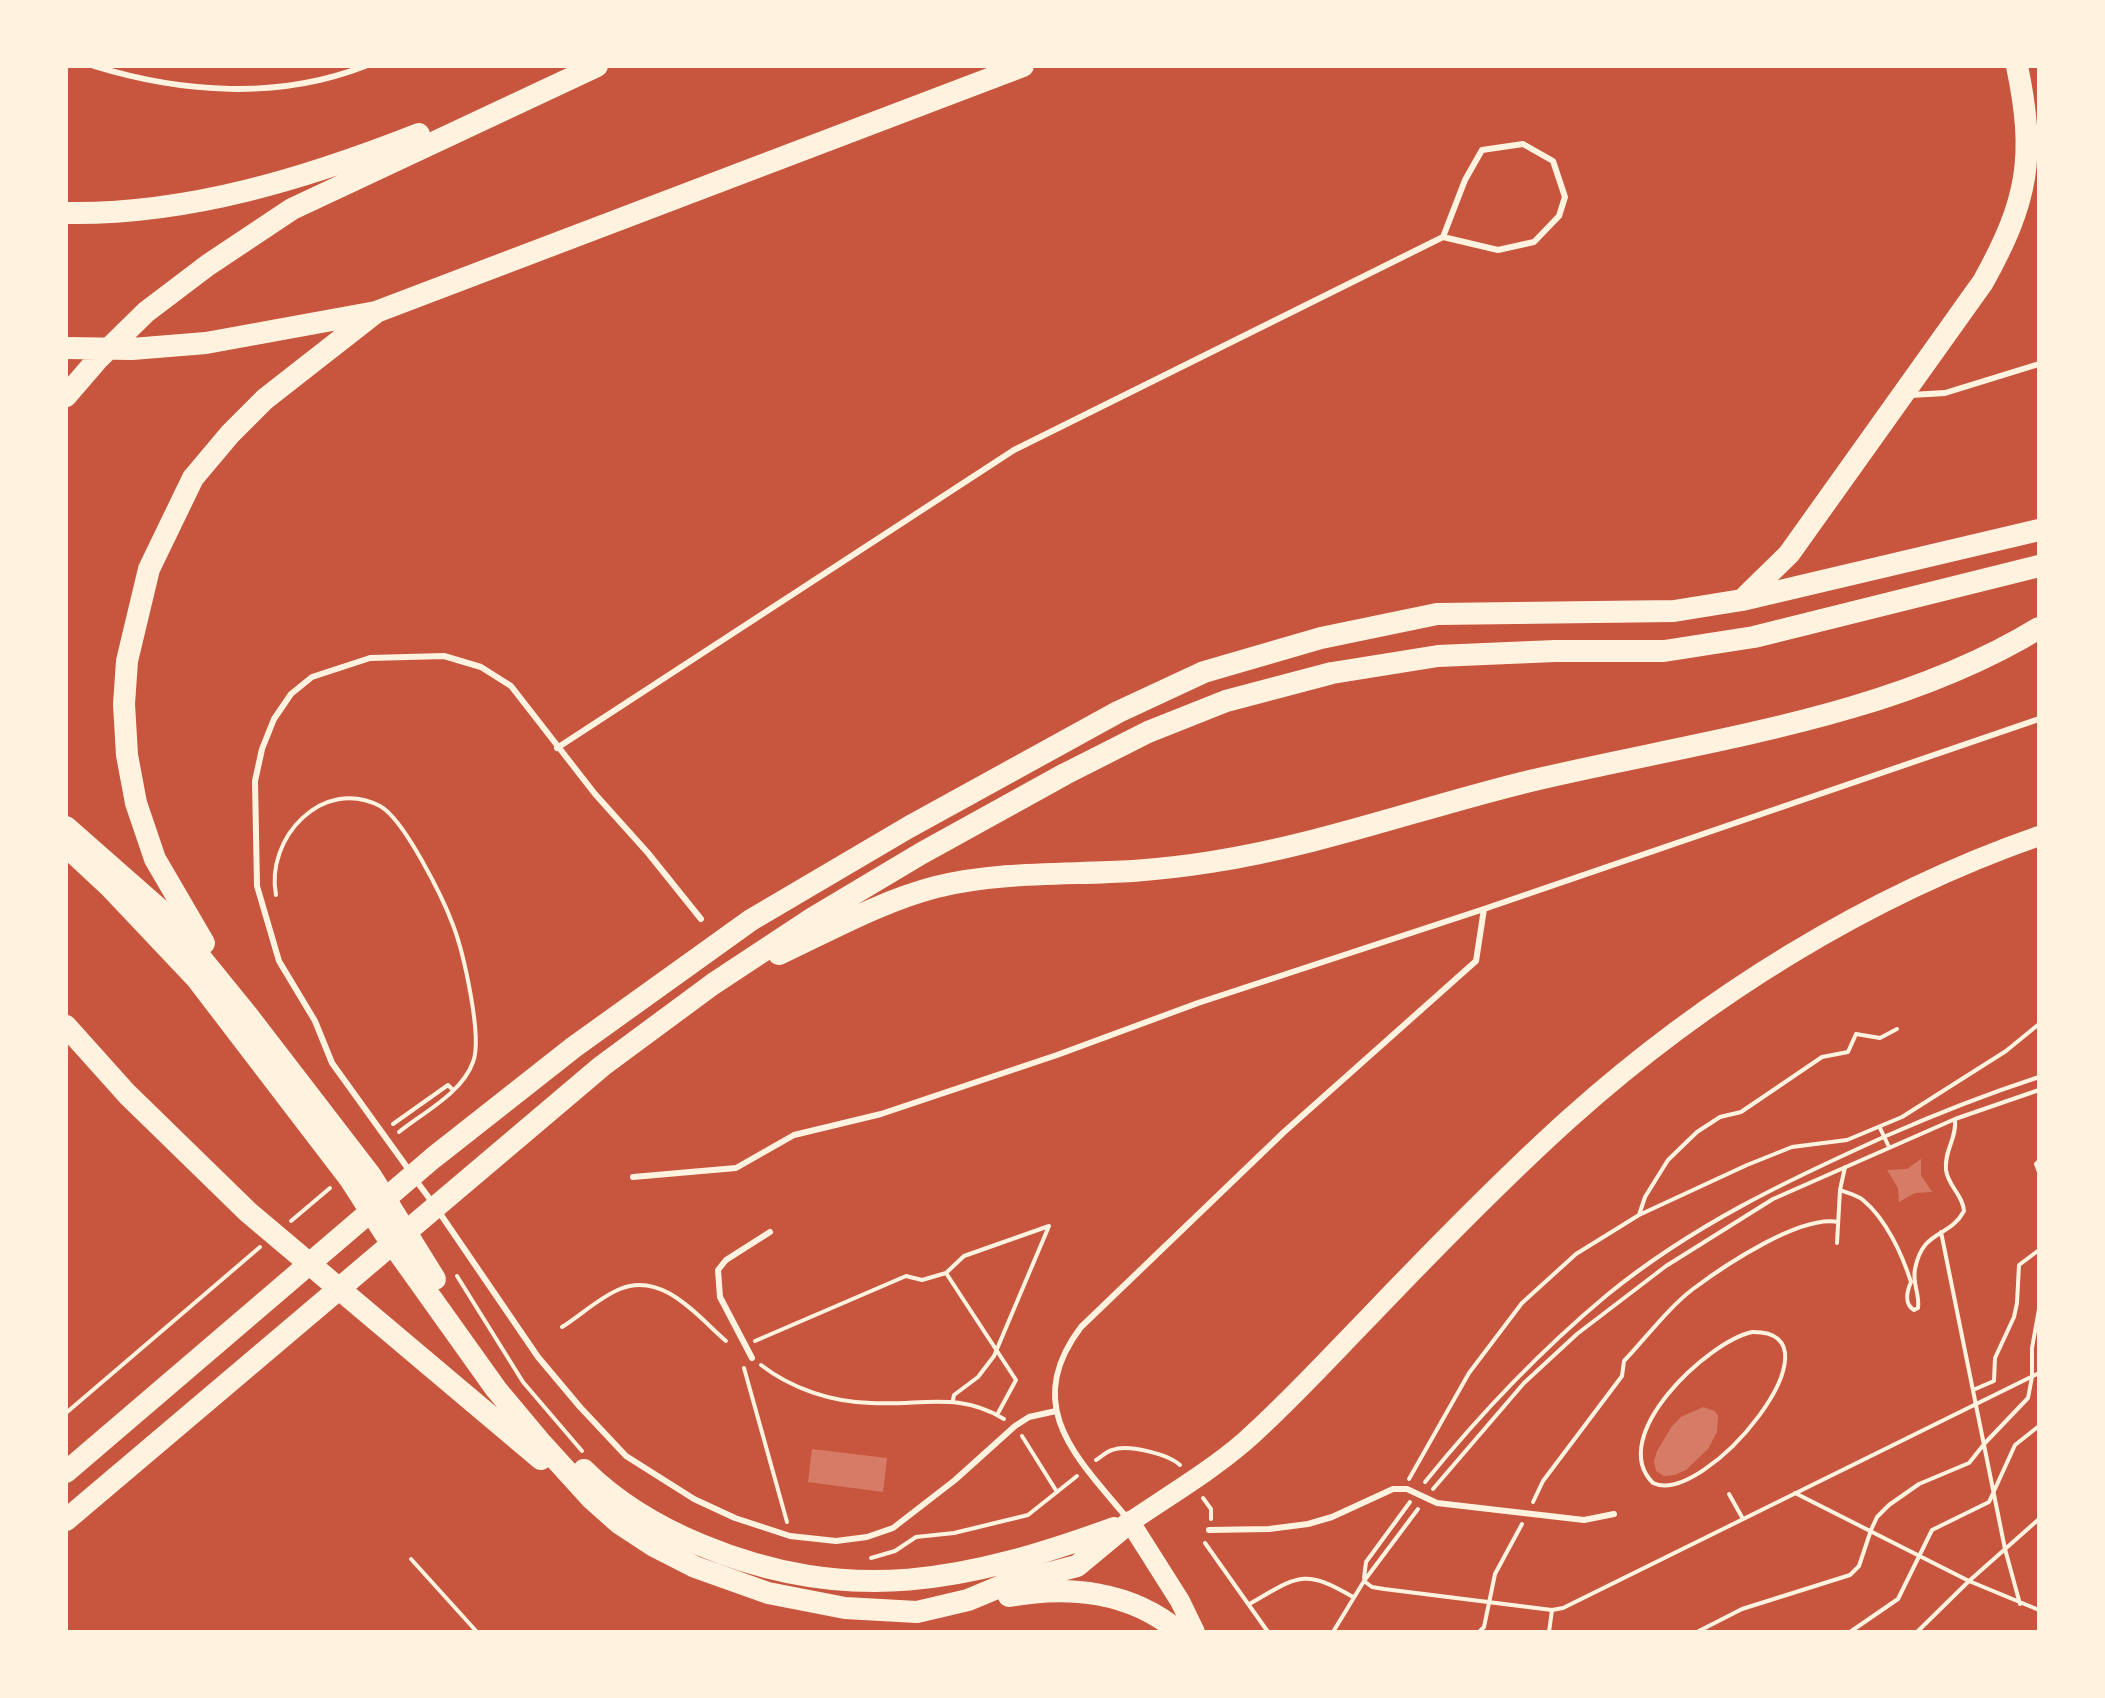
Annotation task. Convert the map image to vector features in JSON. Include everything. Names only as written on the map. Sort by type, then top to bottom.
[{"type":"highway","points":[[66,213],[94,214],[239,194],[378,150],[595,66]]},
{"type":"highway","points":[[66,396],[146,312],[208,265],[292,209],[595,66]]},
{"type":"highway","points":[[66,348],[132,349],[206,343],[376,312],[1023,66]]},
{"type":"highway","points":[[1742,600],[1789,554],[1983,282],[2007,240],[2024,182],[2028,141],[2017,66]]},
{"type":"highway","points":[[248,1016],[194,928],[150,845],[136,803],[127,755],[124,704],[127,661],[149,569],[193,478],[265,399],[376,312]]},
{"type":"highway","points":[[66,1472],[433,1158],[574,1047],[751,920],[1016,767],[1118,712],[1204,672],[1321,638],[1437,614],[1674,611],[1742,600],[2039,530]]},
{"type":"highway","points":[[66,1520],[602,1066],[713,984],[813,918],[961,831],[1148,732],[1226,701],[1332,673],[1438,656],[1555,651],[1664,651],[1754,637],[2039,566]]},
{"type":"highway","points":[[713,984],[889,903],[935,887],[981,878],[1135,871],[1276,851],[1531,781],[1767,729],[1880,698],[1973,662],[2039,628]]},
{"type":"highway","points":[[66,827],[166,915],[371,1176],[425,1265],[512,1388],[567,1453],[603,1489],[645,1517],[684,1538],[735,1559],[800,1575],[862,1583],[919,1579],[983,1569],[1052,1551],[1130,1522]]},
{"type":"highway","points":[[66,846],[110,887],[197,979],[350,1179],[496,1389],[592,1499]]},
{"type":"highway","points":[[66,1026],[127,1094],[248,1212],[619,1523],[654,1546],[695,1567],[768,1593],[845,1608],[917,1612],[968,1600],[1063,1590],[1085,1591],[1147,1611],[1179,1632]]},
{"type":"highway","points":[[968,1600],[1004,1585],[1077,1566],[1130,1522]]},
{"type":"main road","points":[[1195,1632],[1180,1601],[1130,1522],[1241,1444],[1271,1417],[1569,1119],[1666,1039],[1749,981],[1845,923],[1966,864],[2039,836]]},
{"type":"lane","points":[[94,66],[131,77],[205,89],[257,89],[301,84],[365,66]]},
{"type":"lane","points":[[557,748],[1014,450],[1443,237],[1498,250],[1534,242],[1559,216],[1565,197],[1553,161],[1523,144],[1482,150],[1465,180],[1443,237]]},
{"type":"lane","points":[[1903,395],[1945,393],[2039,364]]},
{"type":"lane","points":[[701,919],[557,748],[537,717],[511,686],[481,667],[444,656],[370,658],[312,677],[291,694],[274,719],[262,749],[255,781],[257,886],[279,961],[315,1021],[332,1063],[457,1236],[538,1357],[626,1456],[694,1499],[735,1518],[790,1536],[836,1541],[867,1537],[893,1528],[955,1480],[1015,1426],[1029,1417],[1056,1411]]},
{"type":"lane","points":[[633,1177],[736,1168],[794,1135],[881,1114],[1057,1055],[1198,1003],[1484,909],[2039,719]]},
{"type":"lane","points":[[1130,1522],[1085,1468],[1068,1440],[1056,1411],[1058,1362],[1081,1327],[1284,1132],[1476,961],[1484,909]]},
{"type":"lane","points":[[752,1358],[720,1297],[718,1270],[726,1260],[770,1232]]},
{"type":"lane","points":[[1209,1530],[1269,1529],[1308,1524],[1332,1517],[1393,1489],[1407,1489],[1437,1503],[1584,1520],[1614,1514]]},
{"type":"path","points":[[276,895],[273,880],[277,854],[288,834],[305,814],[327,802],[362,798],[384,808],[402,830],[426,869],[454,926],[473,1004],[475,1057],[467,1078],[394,1136]]},
{"type":"path","points":[[1407,1489],[1409,1473],[1469,1373],[1522,1303],[1576,1254],[1639,1215],[1792,1147],[1847,1140],[1880,1128],[2006,1051],[2039,1024]]},
{"type":"path","points":[[1639,1215],[1645,1197],[1668,1160],[1697,1132],[1720,1117],[1741,1112],[1822,1057],[1848,1052],[1856,1034],[1880,1038],[1897,1029]]},
{"type":"path","points":[[1364,1581],[1366,1562],[1462,1436],[1519,1376],[1609,1294],[1661,1255],[1770,1189],[1835,1157],[1921,1120],[2039,1077]]},
{"type":"path","points":[[388,1129],[448,1085],[453,1090]]},
{"type":"path","points":[[1333,1632],[1364,1581],[1426,1498],[1524,1383],[1587,1326],[1666,1266],[1773,1199],[1955,1119],[2039,1090]]},
{"type":"path","points":[[1840,1190],[1861,1199],[1878,1216],[1908,1272],[1911,1282],[1907,1291],[1911,1309],[1918,1308],[1915,1268],[1928,1239],[1952,1226],[1964,1211],[1964,1203],[1947,1178],[1945,1166],[1956,1134],[1955,1119]]},
{"type":"path","points":[[1880,1128],[1889,1147]]},
{"type":"path","points":[[2039,1161],[2036,1169],[2039,1172]]},
{"type":"path","points":[[1837,1243],[1840,1190],[1845,1167]]},
{"type":"path","points":[[288,1224],[335,1184]]},
{"type":"path","points":[[1479,1632],[1484,1627],[1495,1574],[1543,1481],[1622,1376],[1624,1361],[1691,1290],[1780,1234],[1824,1220],[1838,1222]]},
{"type":"path","points":[[746,1345],[906,1276],[922,1280],[946,1273],[964,1256],[1049,1226],[996,1349],[984,1370],[954,1395],[953,1400]]},
{"type":"path","points":[[1941,1232],[2005,1549],[2020,1604]]},
{"type":"path","points":[[66,1413],[264,1244]]},
{"type":"path","points":[[1973,1390],[1994,1381],[1995,1358],[2014,1317],[2019,1265],[2039,1250]]},
{"type":"path","points":[[450,1266],[523,1382],[583,1452]]},
{"type":"path","points":[[946,1273],[1016,1380],[997,1415]]},
{"type":"path","points":[[562,1327],[618,1290],[641,1285],[655,1286],[685,1305],[732,1346]]},
{"type":"path","points":[[1697,1632],[1742,1609],[1850,1575],[1859,1566],[1877,1517],[1904,1493],[1969,1463],[2028,1398],[2039,1309]]},
{"type":"path","points":[[1768,1332],[1777,1336],[1784,1345],[1786,1356],[1783,1372],[1765,1409],[1722,1456],[1686,1480],[1671,1486],[1660,1486],[1646,1476],[1641,1467],[1640,1454],[1657,1409],[1692,1368],[1736,1336],[1768,1332]]},
{"type":"path","points":[[752,1358],[793,1385],[837,1399],[870,1403],[953,1400],[974,1404],[1015,1426],[1057,1493]]},
{"type":"path","points":[[742,1363],[788,1527]]},
{"type":"path","points":[[1364,1581],[1372,1587],[1384,1589],[1552,1610],[1563,1608],[2039,1373]]},
{"type":"path","points":[[1850,1632],[1898,1599],[1932,1530],[1989,1502],[2015,1445],[2039,1426]]},
{"type":"path","points":[[869,1558],[895,1551],[916,1537],[954,1533],[1028,1515],[1110,1450],[1119,1448],[1157,1453],[1173,1459],[1211,1509],[1205,1546],[1250,1603],[1268,1632]]},
{"type":"path","points":[[1795,1493],[1969,1581],[2039,1610]]},
{"type":"path","points":[[1729,1494],[1743,1519]]},
{"type":"path","points":[[1917,1632],[2039,1519]]},
{"type":"path","points":[[411,1559],[477,1632]]},
{"type":"path","points":[[1250,1603],[1302,1577],[1329,1583],[1353,1597]]},
{"type":"path","points":[[1549,1632],[1552,1610]]},
{"type":"building","points":[[1921,1159],[1921,1175],[1932,1192],[1915,1193],[1899,1202],[1898,1188],[1887,1170],[1907,1169]]},
{"type":"building","points":[[1703,1407],[1715,1411],[1718,1416],[1717,1432],[1708,1449],[1686,1470],[1675,1475],[1664,1476],[1656,1471],[1654,1461],[1657,1451],[1672,1426],[1681,1417]]},
{"type":"building","points":[[812,1449],[887,1458],[883,1492],[808,1482]]}]
